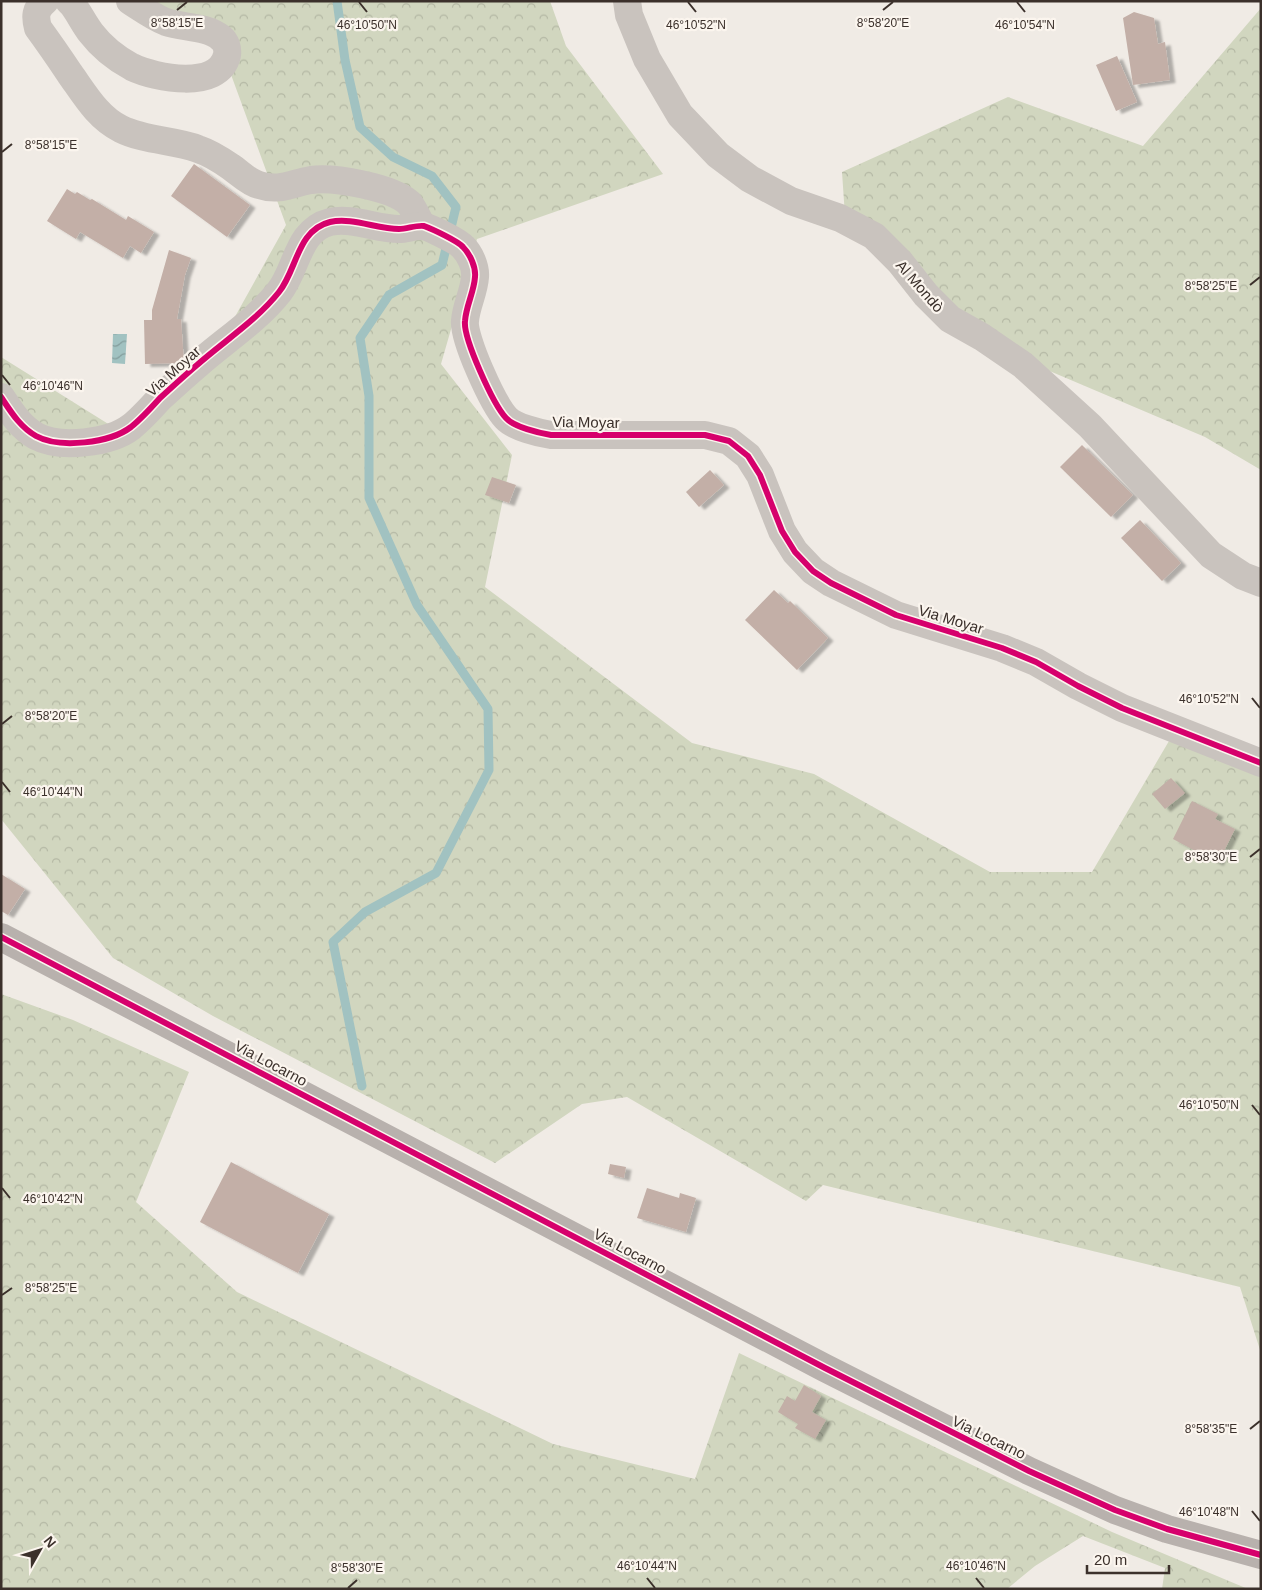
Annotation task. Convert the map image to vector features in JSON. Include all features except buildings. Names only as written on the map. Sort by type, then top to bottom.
[{"type":"main road","name":"Via Locarno","points":[[1,937],[825,1368],[1029,1471],[1115,1510],[1167,1529],[1261,1555]]},
{"type":"street","points":[[130,1],[167,22],[212,33],[221,38],[226,44],[228,53],[224,63],[216,72],[203,77],[178,78],[156,74],[132,66],[109,52],[91,33],[72,4],[49,2],[37,10],[35,18],[38,28],[94,108],[106,120],[121,130],[196,148],[214,156],[246,179],[259,185],[272,188],[286,187],[311,180],[331,180],[367,185],[398,195],[410,204],[442,236]]},
{"type":"street","name":"Al Mondò","points":[[627,1],[629,15],[647,59],[680,115],[718,155],[750,179],[791,201],[840,218],[874,236],[900,262],[926,295],[950,319],[982,337],[1023,365],[1090,426],[1211,555],[1242,576],[1261,583]]},
{"type":"street","name":"Via Moyar","points":[[1,397],[24,428],[50,441],[98,440],[118,435],[131,426],[194,368],[247,325],[272,301],[282,289],[306,238],[317,228],[341,221],[442,236],[472,261],[476,276],[464,322],[474,358],[489,390],[506,419],[530,431],[551,436],[705,435],[730,441],[748,456],[760,475],[782,532],[794,552],[813,571],[831,583],[896,616],[1002,648],[1036,662],[1122,708],[1261,763]]},
{"type":"green space","points":[[145,1],[550,1],[566,46],[663,174],[477,239],[441,364],[512,455],[485,587],[692,743],[814,774],[990,872],[1092,872],[1169,741],[1261,767],[1261,1353],[1240,1287],[823,1185],[806,1201],[627,1097],[582,1104],[495,1163],[213,1016],[113,958],[1,819],[1,357],[126,435],[227,331],[286,225],[218,39]]},
{"type":"green space","points":[[1261,8],[1261,470],[1205,437],[1014,356],[845,216],[842,172],[1008,97],[1143,146]]},
{"type":"green space","points":[[1,994],[73,1020],[189,1072],[136,1202],[237,1292],[553,1444],[695,1479],[739,1353],[1112,1532],[1248,1589],[1162,1589],[1165,1568],[1083,1536],[1035,1566],[1007,1589],[1,1589]]},
{"type":"water","points":[[113,334],[127,334],[125,364],[112,363]]},
{"type":"waterway","points":[[337,1],[345,60],[360,127],[393,157],[432,176],[456,207],[442,265],[389,295],[360,338],[369,396],[369,498],[417,605],[488,709],[489,770],[436,873],[365,912],[333,942],[362,1086]]},
{"type":"cycle path","points":[[1,397],[16,419],[25,428],[46,440],[71,443],[85,442],[122,433],[135,424],[160,398],[207,356],[250,322],[270,302],[285,283],[304,242],[319,226],[338,221],[399,229],[424,226],[460,244],[472,261],[475,277],[466,315],[466,329],[487,386],[500,411],[510,421],[527,429],[551,435],[705,435],[729,441],[748,456],[760,475],[782,531],[795,552],[813,571],[831,583],[896,615],[1002,648],[1036,662],[1122,708],[1261,763]]},
{"type":"cycle path","points":[[1,937],[825,1368],[1029,1471],[1115,1510],[1167,1529],[1261,1555]]}]
